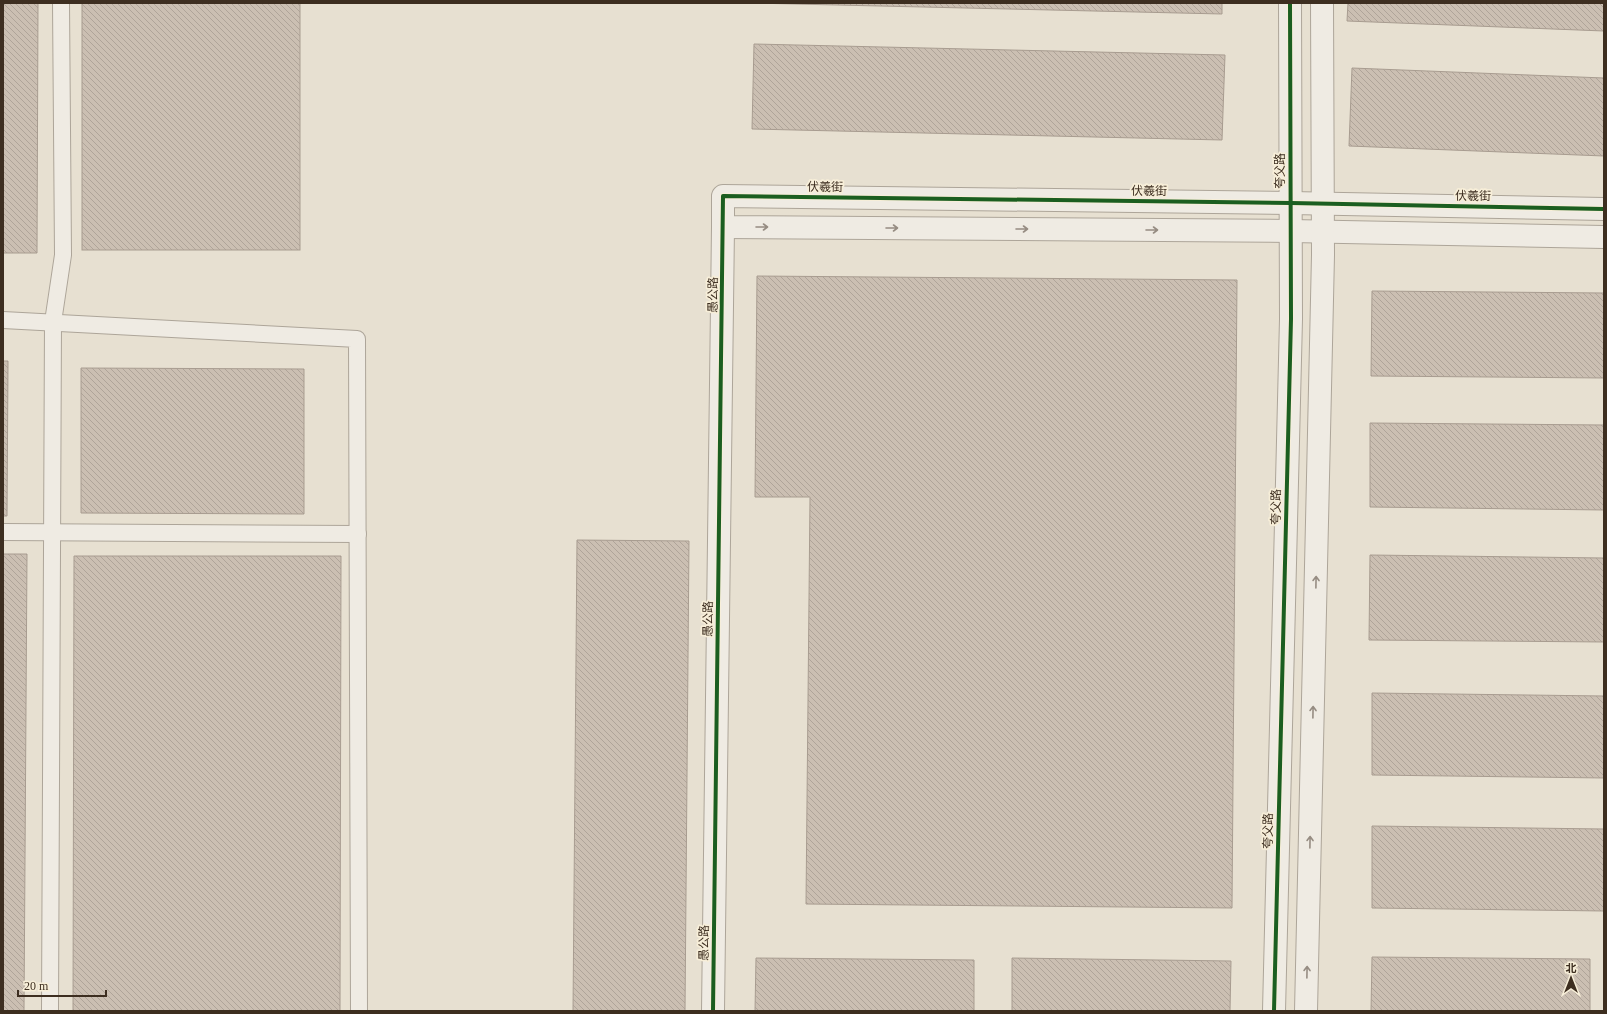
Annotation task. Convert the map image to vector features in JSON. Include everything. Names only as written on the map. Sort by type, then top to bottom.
[{"type":"street","name":"夸父路","points":[[1274,1011],[1291,319],[1290,3]]},
{"type":"street","points":[[1306,1011],[1323,232],[1322,3]]},
{"type":"street","name":"伏羲街","points":[[724,226],[723,196],[1323,203],[1604,209]]},
{"type":"street","points":[[724,226],[1290,231],[1604,237]]},
{"type":"street","name":"愚公路","points":[[713,1011],[724,226]]},
{"type":"lane","points":[[50,1011],[53,322],[64,255],[61,3]]},
{"type":"lane","points":[[3,320],[357,339],[359,1011]]},
{"type":"lane","points":[[3,532],[358,534]]},
{"type":"building","points":[[3,3],[38,3],[37,253],[3,253]]},
{"type":"building","points":[[82,3],[300,3],[300,250],[82,250]]},
{"type":"building","points":[[751,3],[1222,3],[1222,14]]},
{"type":"building","points":[[1348,3],[1604,3],[1604,31],[1347,21]]},
{"type":"building","points":[[754,44],[1225,55],[1222,140],[752,129]]},
{"type":"building","points":[[1352,68],[1604,78],[1604,156],[1349,146]]},
{"type":"building","points":[[757,276],[1237,280],[1232,908],[806,904],[810,497],[755,497]]},
{"type":"building","points":[[1372,291],[1604,293],[1604,378],[1371,376]]},
{"type":"building","points":[[3,361],[8,361],[7,516],[3,516]]},
{"type":"building","points":[[81,368],[304,369],[304,514],[81,513]]},
{"type":"building","points":[[1370,423],[1604,425],[1604,510],[1370,507]]},
{"type":"building","points":[[577,540],[689,541],[685,1011],[573,1011]]},
{"type":"building","points":[[3,554],[27,554],[24,1011],[3,1011]]},
{"type":"building","points":[[1370,555],[1604,558],[1604,642],[1369,640]]},
{"type":"building","points":[[74,556],[341,556],[340,1011],[73,1011]]},
{"type":"building","points":[[1372,693],[1604,696],[1604,778],[1372,775]]},
{"type":"building","points":[[1372,826],[1604,829],[1604,911],[1372,908]]},
{"type":"building","points":[[1372,957],[1590,959],[1590,1011],[1371,1011]]},
{"type":"building","points":[[756,958],[974,960],[974,1011],[755,1011]]},
{"type":"building","points":[[1012,958],[1231,961],[1230,1011],[1012,1011]]},
{"type":"cycle path","points":[[1274,1011],[1291,319],[1290,3]]},
{"type":"cycle path","points":[[713,1011],[723,196],[1291,203],[1604,209]]}]
